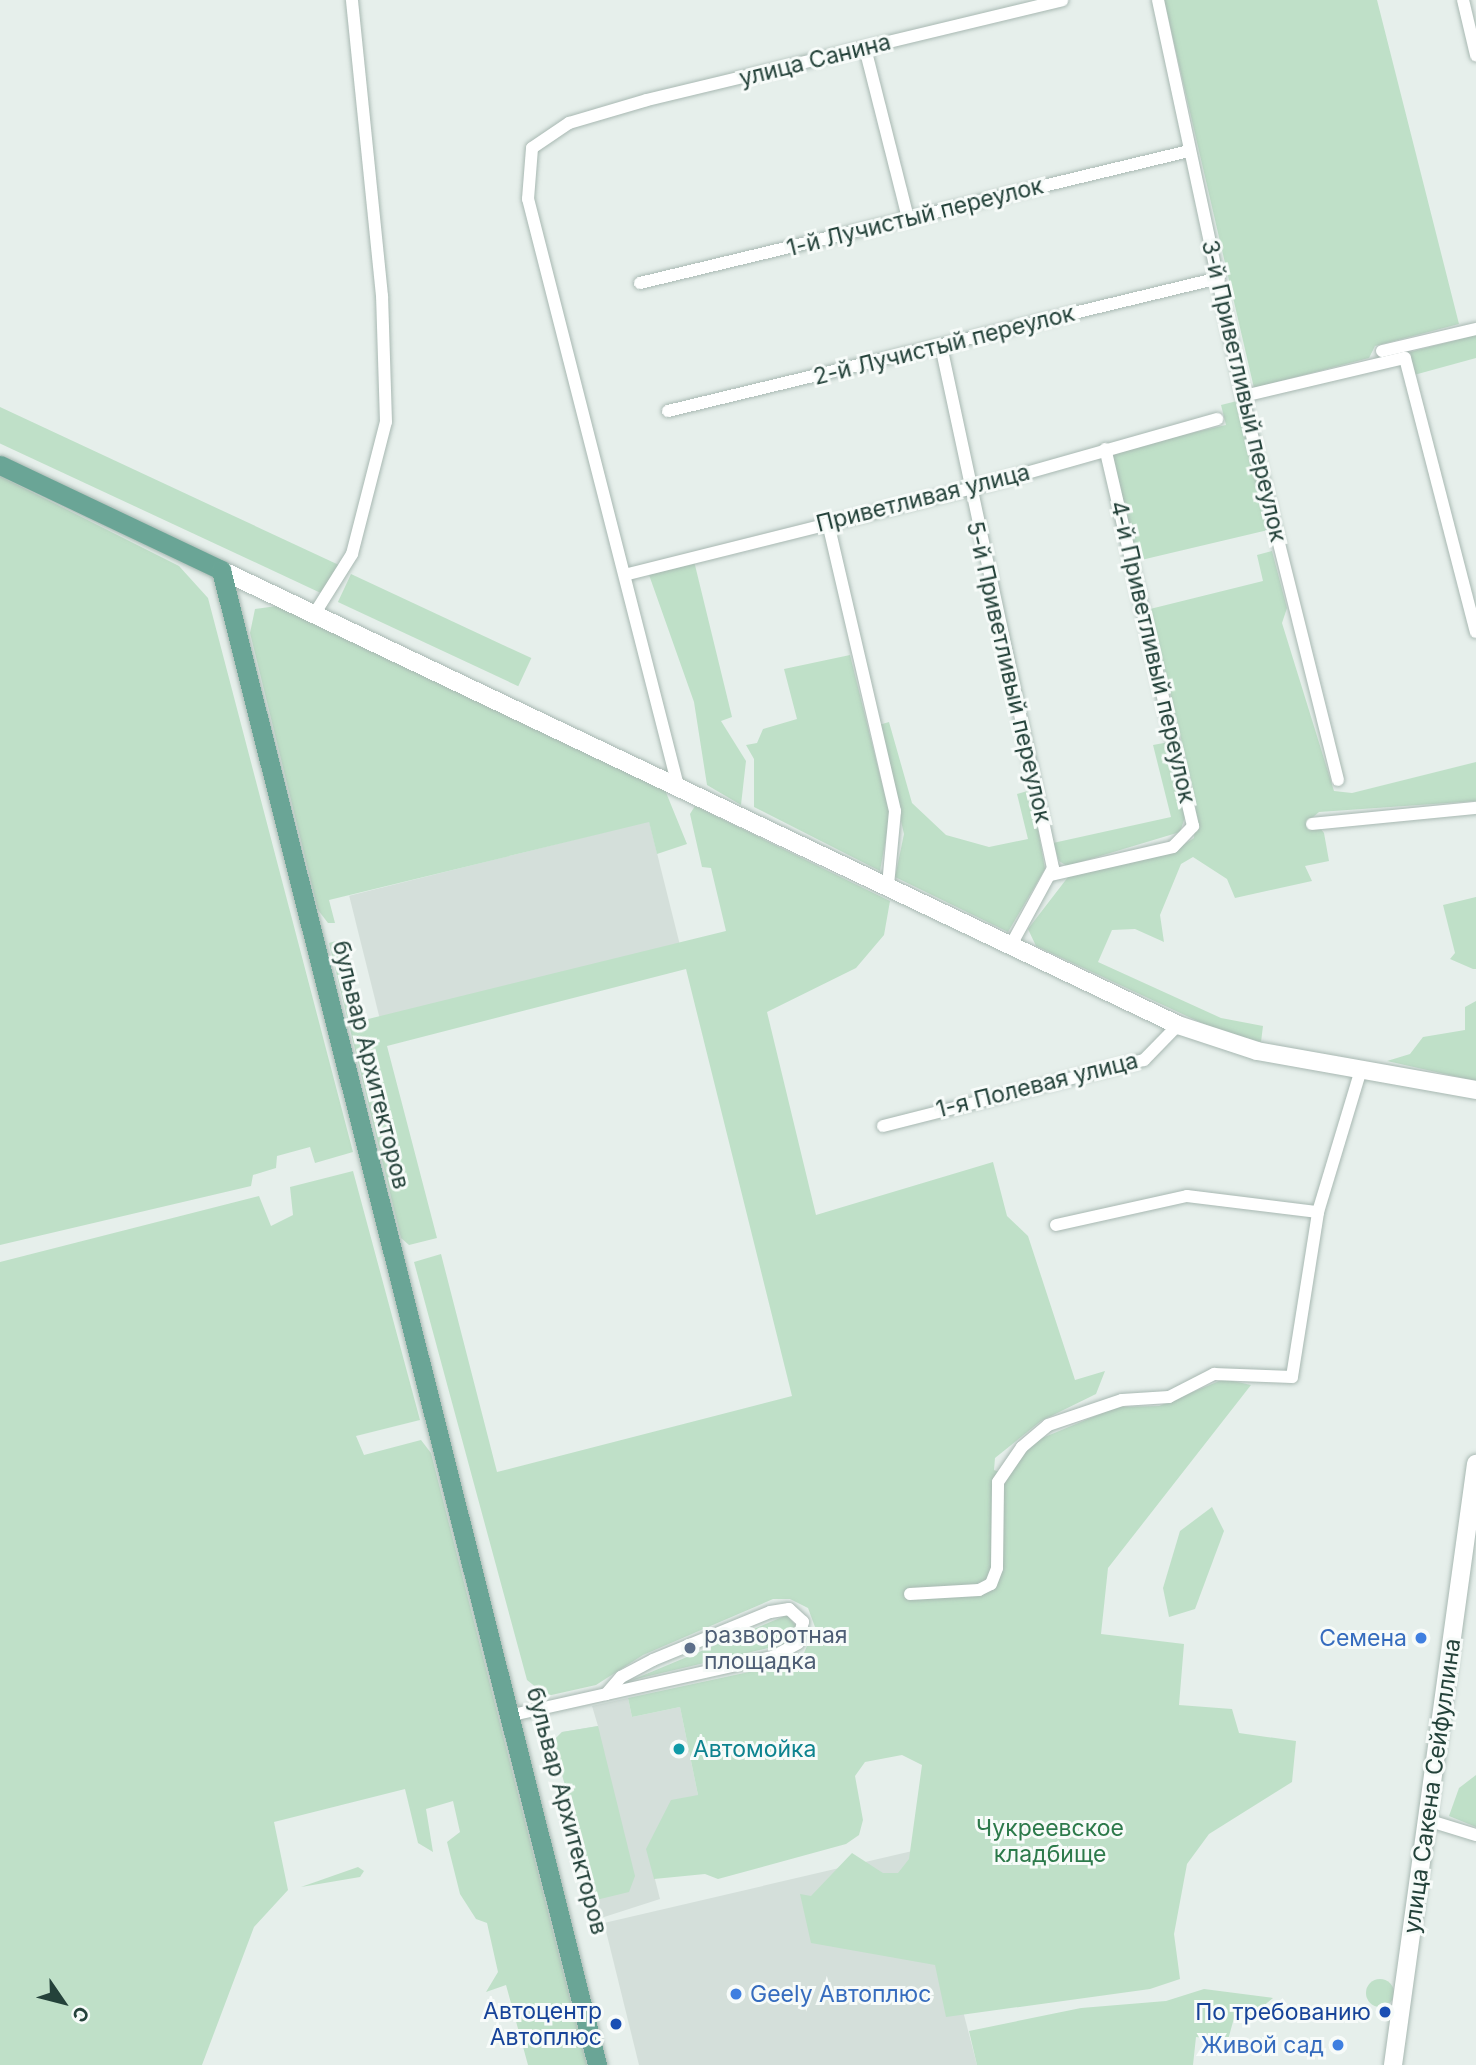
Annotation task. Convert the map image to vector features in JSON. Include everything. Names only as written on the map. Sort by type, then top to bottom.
[{"type":"main road","points":[[0,465],[1178,1025],[1257,1051],[1476,1090]]},
{"type":"main road","name":"бульвар Архитекторов","points":[[221,570],[474,1571],[608,2065]]},
{"type":"main road","name":"улица Сакена Сейфуллина","points":[[1393,2065],[1476,1464]]},
{"type":"main road","name":"бульвар Архитекторов","points":[[512,1715],[597,2065]]},
{"type":"street","points":[[315,613],[352,554],[386,422],[382,296],[352,0]]},
{"type":"street","name":"улица Санина","points":[[678,786],[628,574],[527,188],[532,148],[569,123],[1062,0]]},
{"type":"street","name":"3-й Приветливый переулок","points":[[1158,0],[1189,151],[1248,395],[1251,433],[1338,780]]},
{"type":"street","points":[[1463,0],[1476,55]]},
{"type":"street","points":[[864,48],[908,218]]},
{"type":"street","name":"1-й Лучистый переулок","points":[[640,283],[1189,151]]},
{"type":"street","name":"2-й Лучистый переулок","points":[[668,411],[1219,278]]},
{"type":"street","points":[[1382,351],[1476,329]]},
{"type":"street","name":"5-й Приветливый переулок","points":[[941,346],[1051,875]]},
{"type":"street","points":[[1248,395],[1405,358],[1476,632]]},
{"type":"street","name":"Приветливая улица","points":[[628,574],[970,489],[1217,419]]},
{"type":"street","name":"4-й Приветливый переулок","points":[[1051,875],[1173,847],[1193,826],[1105,449]]},
{"type":"street","points":[[828,523],[895,811],[888,885]]},
{"type":"street","points":[[1312,824],[1476,808]]},
{"type":"street","points":[[1011,945],[1051,875]]},
{"type":"street","name":"1-я Полевая улица","points":[[883,1126],[1144,1060],[1178,1025]]},
{"type":"street","points":[[910,1594],[991,1584],[997,1568],[998,1482],[1021,1447],[1048,1425],[1122,1400],[1169,1397],[1214,1374],[1292,1377],[1318,1212],[1361,1070]]},
{"type":"street","points":[[1056,1225],[1194,1196],[1318,1212]]},
{"type":"street","points":[[512,1715],[606,1694],[786,1652],[804,1635],[803,1622],[779,1608],[653,1660],[621,1677],[606,1694]]},
{"type":"street","points":[[1427,1819],[1476,1835]]},
{"type":"shaded area","points":[[649,821],[679,943],[380,1018],[349,896]]},
{"type":"shaded area","points":[[628,1698],[632,1717],[680,1707],[698,1795],[647,1848],[660,1899],[601,1918],[553,1741],[562,1732],[598,1726],[592,1706]]},
{"type":"shaded area","points":[[921,1849],[977,2065],[639,2065],[604,1923]]},
{"type":"green space","points":[[1164,0],[1377,0],[1459,324],[1375,346],[1369,358],[1254,388]]},
{"type":"green space","points":[[1476,335],[1476,358],[1414,375],[1410,352]]},
{"type":"green space","points":[[1237,401],[1268,530],[1137,561],[1111,457],[1123,449],[1226,425],[1221,405]]},
{"type":"green space","points":[[0,407],[339,565],[325,595],[0,443]]},
{"type":"green space","points":[[0,476],[179,566],[208,598],[353,1152],[315,1163],[310,1147],[277,1156],[276,1168],[253,1175],[251,1186],[0,1245]]},
{"type":"green space","points":[[1272,551],[1287,608],[1282,623],[1334,791],[1352,793],[1476,762],[1476,801],[1319,812],[1312,818],[1324,833],[1329,861],[1305,866],[1312,881],[1235,898],[1227,879],[1193,857],[1181,864],[1160,915],[1164,942],[1135,929],[1112,930],[1098,962],[1221,1018],[1263,1026],[1261,1042],[1219,1031],[1036,946],[1028,929],[1068,877],[1174,851],[1194,838],[1196,801],[1150,609],[1263,581],[1257,555]]},
{"type":"green space","points":[[694,561],[732,717],[721,721],[746,761],[741,805],[707,785],[694,702],[648,572]]},
{"type":"green space","points":[[351,574],[531,658],[518,686],[338,602]]},
{"type":"green space","points":[[277,606],[665,790],[687,844],[657,854],[649,822],[329,900],[335,923],[328,923],[318,910],[250,633],[255,609]]},
{"type":"green space","points":[[850,655],[890,816],[880,871],[754,807],[754,759],[746,745],[757,743],[763,729],[797,719],[784,669]]},
{"type":"green space","points":[[889,722],[912,803],[946,835],[989,847],[1028,839],[1017,794],[1031,790],[1045,869],[1008,932],[895,877],[904,834],[879,725]]},
{"type":"green space","points":[[1169,742],[1186,814],[1180,832],[1067,866],[1059,861],[1053,843],[1171,817],[1153,745]]},
{"type":"green space","name":"Чукреевское кладбище","points":[[695,806],[890,901],[884,935],[856,968],[767,1012],[816,1215],[993,1162],[1007,1216],[1028,1236],[1075,1380],[1105,1371],[1096,1394],[1041,1421],[995,1458],[994,1470],[1007,1475],[1035,1441],[1117,1407],[1159,1406],[1224,1379],[1251,1385],[1108,1568],[1101,1634],[1184,1644],[1179,1705],[1232,1709],[1239,1733],[1296,1741],[1292,1782],[1209,1834],[1187,1864],[1174,1934],[1180,1979],[1150,1989],[946,2017],[935,1965],[811,1943],[800,1894],[811,1896],[852,1853],[883,1873],[898,1873],[909,1859],[922,1765],[902,1755],[865,1762],[855,1776],[863,1820],[859,1835],[846,1844],[718,1879],[705,1874],[654,1879],[646,1849],[671,1800],[698,1795],[680,1707],[632,1717],[628,1698],[768,1668],[804,1653],[815,1627],[808,1608],[790,1599],[773,1599],[643,1655],[596,1685],[547,1696],[527,1680],[414,1262],[441,1254],[497,1472],[792,1396],[686,969],[387,1046],[437,1238],[409,1245],[401,1238],[329,943],[339,940],[360,1021],[726,931],[711,868],[702,867],[690,814]]},
{"type":"green space","points":[[1476,897],[1476,969],[1473,969],[1450,959],[1455,953],[1443,905]]},
{"type":"green space","points":[[1476,1001],[1476,1081],[1387,1061],[1410,1054],[1423,1037],[1465,1030],[1465,1007]]},
{"type":"green space","points":[[353,1171],[420,1420],[356,1436],[364,1455],[421,1440],[431,1453],[587,2065],[528,2065],[506,1985],[486,1992],[498,1972],[487,1923],[476,1919],[460,1894],[447,1842],[460,1832],[453,1801],[426,1809],[433,1852],[418,1843],[405,1789],[274,1822],[288,1890],[254,1927],[202,2065],[0,2065],[0,1262],[259,1196],[271,1226],[293,1215],[290,1187]]},
{"type":"green space","points":[[1212,1507],[1224,1531],[1195,1609],[1169,1617],[1163,1588],[1180,1531]]},
{"type":"green space","points":[[787,1615],[799,1630],[790,1643],[632,1680]]},
{"type":"green space","points":[[598,1726],[635,1876],[629,1892],[596,1900],[553,1741],[562,1732]]},
{"type":"green space","points":[[1476,1775],[1476,1827],[1449,1816],[1459,1788]]},
{"type":"green space","points":[[358,1867],[364,1871],[360,1877],[301,1887]]},
{"type":"green space","points":[[1380,1979],[1390,1983],[1394,1993],[1390,2003],[1380,2007],[1370,2003],[1366,1993],[1370,1983]]},
{"type":"green space","points":[[1204,1989],[1273,1998],[1249,2018],[1234,2018],[1228,2040],[1196,2037],[1193,2065],[977,2065],[969,2031],[1081,2008],[1166,2001]]},
{"type":"place","name":"Семена","points":[[1421,1638]]},
{"type":"place","name":"разворотная площадка","points":[[690,1648]]},
{"type":"place","name":"Автомойка","points":[[679,1749]]},
{"type":"place","name":"Geely Автоплюс","points":[[736,1994]]},
{"type":"place","name":"По требованию","points":[[1385,2012]]},
{"type":"place","name":"Автоцентр Автоплюс","points":[[616,2024]]},
{"type":"place","name":"Живой сад","points":[[1338,2045]]}]
